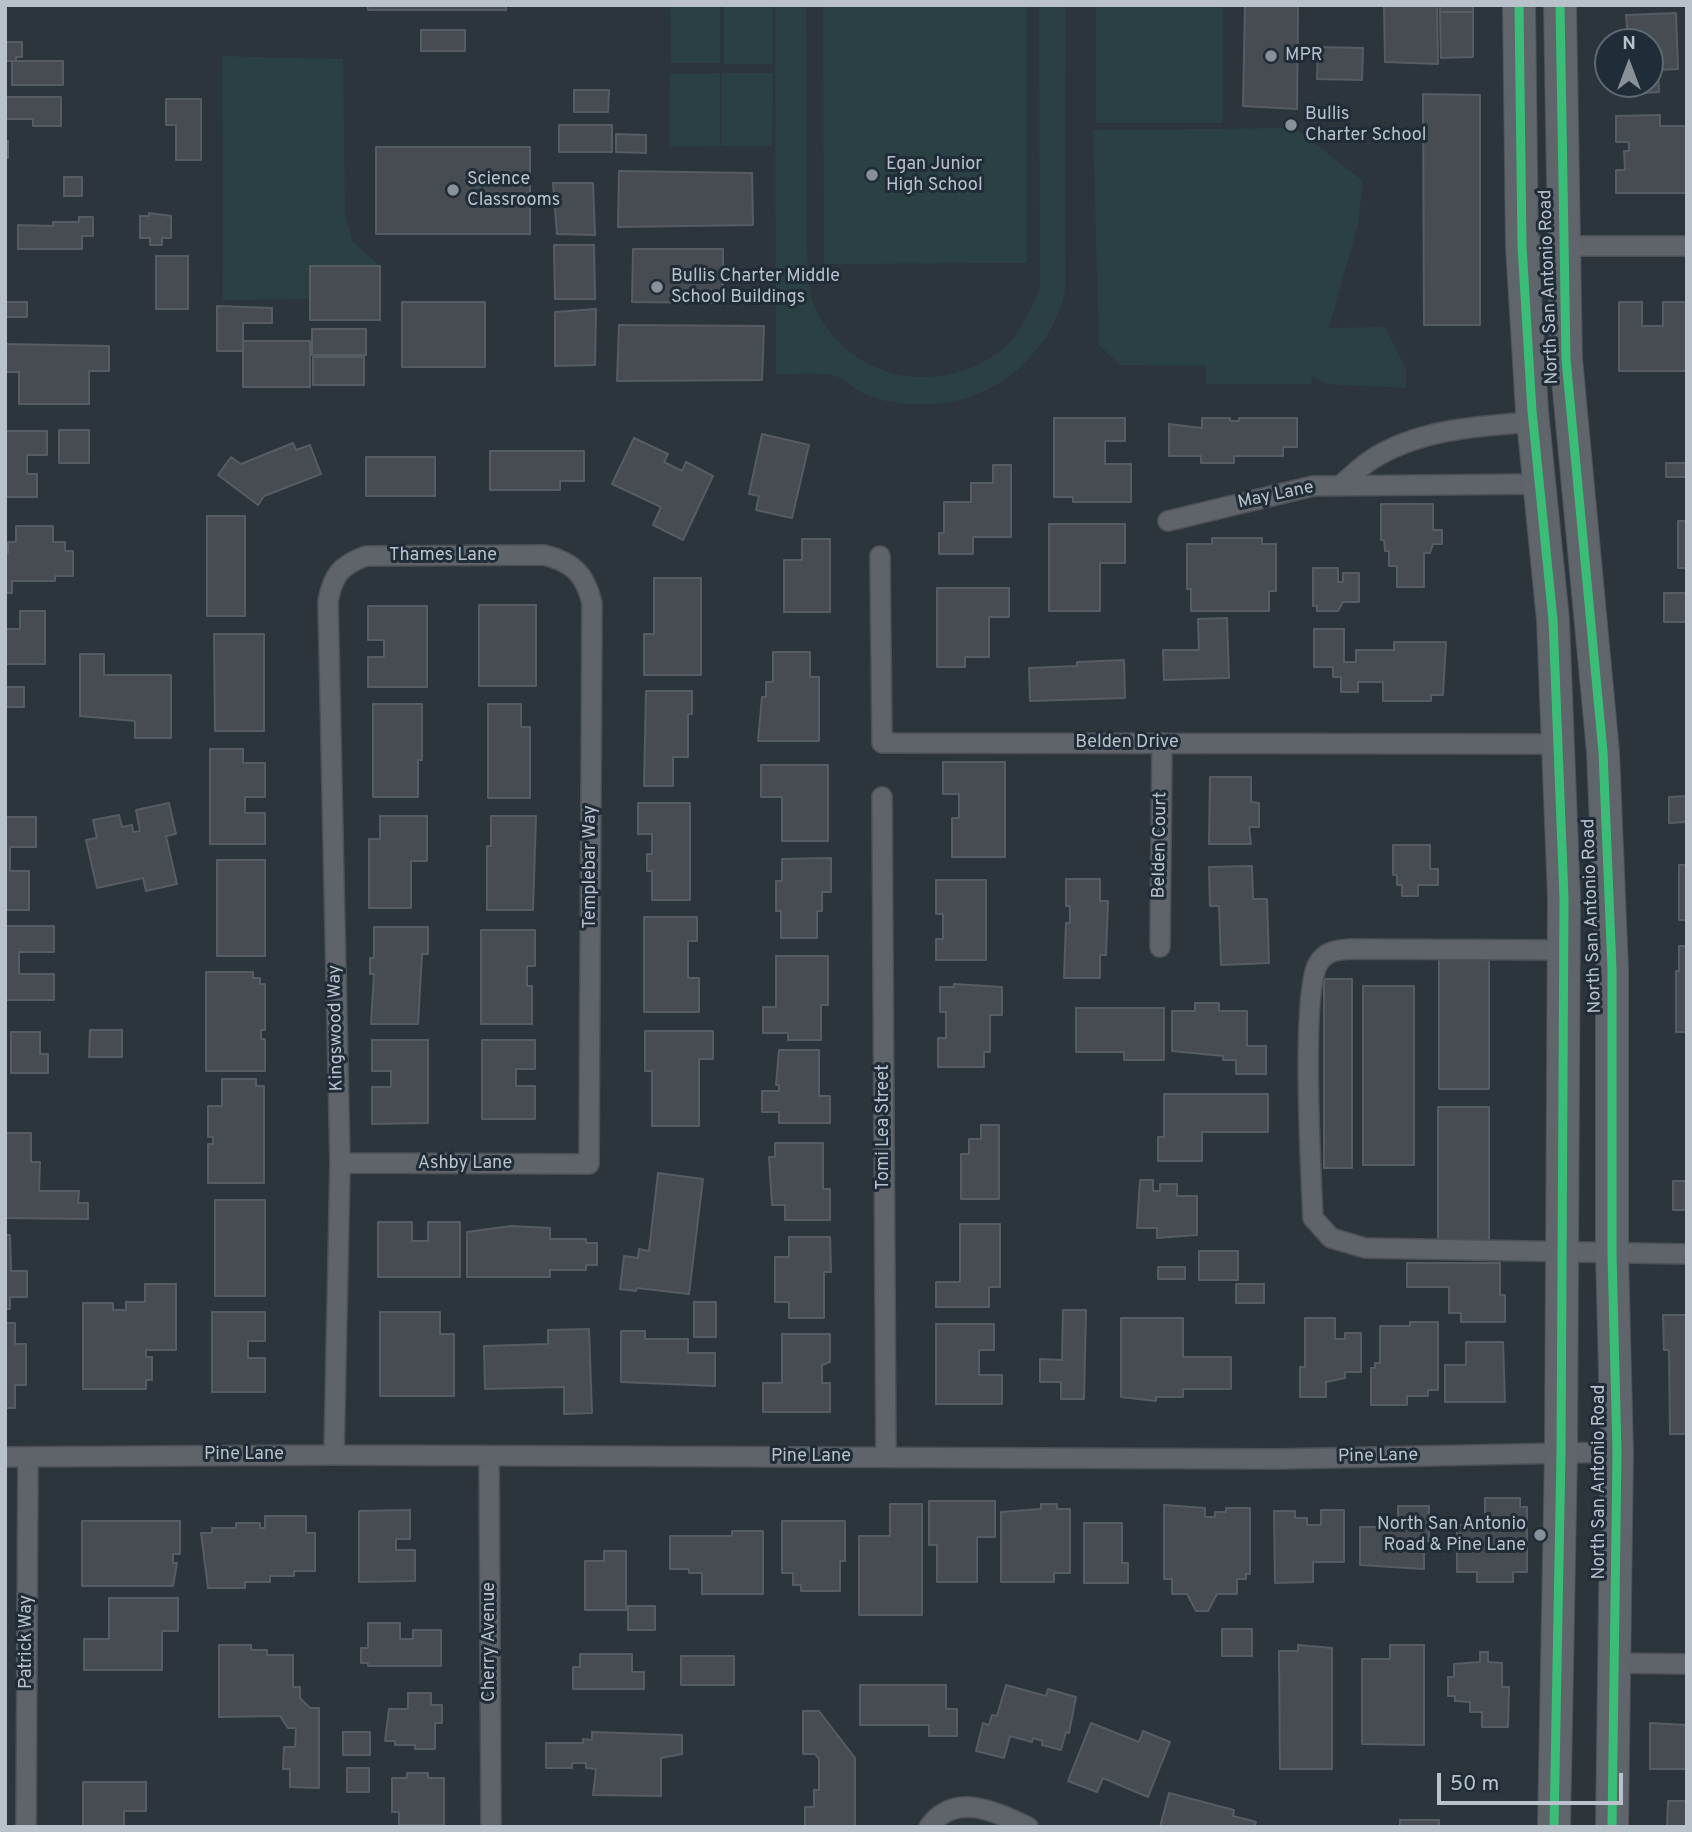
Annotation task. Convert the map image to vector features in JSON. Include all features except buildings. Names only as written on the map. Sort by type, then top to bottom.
[{"type":"main road","name":"North San Antonio Road","points":[[1519,5],[1522,246],[1534,422],[1553,620],[1564,950],[1561,1453],[1554,1827]]},
{"type":"main road","name":"North San Antonio Road","points":[[1560,5],[1566,359],[1604,766],[1612,969],[1612,1254],[1617,1452],[1612,1827]]},
{"type":"street","points":[[1522,246],[1687,246]]},
{"type":"street","points":[[1342,485],[1371,459],[1419,439],[1467,426],[1534,422]]},
{"type":"street","points":[[1383,454],[1386,484]]},
{"type":"street","name":"May Lane","points":[[1168,521],[1313,486],[1541,484]]},
{"type":"street","name":"Thames Lane","points":[[328,601],[337,572],[348,562],[366,556],[544,555],[564,560],[580,572]]},
{"type":"street","name":"Belden Drive","points":[[880,556],[882,743],[1559,744]]},
{"type":"street","name":"Templebar Way","points":[[580,572],[587,583],[592,603],[589,1164]]},
{"type":"street","name":"Kingswood Way","points":[[328,601],[340,1163],[334,1455]]},
{"type":"street","name":"Belden Court","points":[[1160,947],[1161,743]]},
{"type":"street","name":"Tomi Lea Street","points":[[882,797],[886,1457]]},
{"type":"street","points":[[1564,950],[1332,951],[1318,963],[1312,981],[1310,1024],[1313,1218],[1320,1229],[1331,1238],[1365,1248],[1687,1254]]},
{"type":"street","name":"Ashby Lane","points":[[340,1163],[589,1164]]},
{"type":"street","name":"Pine Lane","points":[[5,1457],[334,1455],[1278,1459],[1617,1452]]},
{"type":"street","name":"Cherry Avenue","points":[[489,1456],[491,1827]]},
{"type":"street","name":"Patrick Way","points":[[26,1827],[28,1457]]},
{"type":"street","points":[[1615,1663],[1687,1664]]},
{"type":"street","points":[[929,1827],[947,1810],[979,1807],[1028,1827]]},
{"type":"green space","points":[[670,5],[720,5],[720,63],[671,63]]},
{"type":"green space","points":[[724,5],[773,5],[773,64],[724,64]]},
{"type":"green space","points":[[775,5],[806,5],[807,253],[809,285],[815,309],[836,339],[856,356],[879,369],[904,376],[929,377],[955,373],[980,363],[1004,348],[1020,328],[1040,289],[1039,5],[1066,5],[1065,289],[1054,323],[1042,343],[1017,370],[1001,382],[965,398],[926,405],[886,401],[867,395],[835,376],[776,374]]},
{"type":"green space","points":[[823,5],[1027,5],[1027,263],[824,264]]},
{"type":"green space","points":[[1096,5],[1223,5],[1223,123],[1096,123]]},
{"type":"green space","points":[[222,56],[343,59],[345,214],[353,242],[380,266],[310,266],[310,299],[223,300]]},
{"type":"green space","points":[[720,73],[720,146],[669,147],[670,74]]},
{"type":"green space","points":[[722,73],[773,73],[772,146],[721,146]]},
{"type":"green space","points":[[1295,128],[1363,181],[1358,224],[1329,328],[1385,327],[1406,369],[1406,388],[1326,384],[1312,376],[1311,384],[1206,384],[1206,366],[1120,365],[1099,345],[1093,130]]},
{"type":"cycle path","points":[[1519,5],[1522,246],[1532,411],[1553,620],[1564,898],[1561,1453],[1554,1827]]},
{"type":"cycle path","points":[[1560,5],[1566,359],[1603,752],[1612,969],[1612,1254],[1617,1452],[1612,1827]]},
{"type":"place","name":"MPR","points":[[1271,56]]},
{"type":"place","name":"Bullis Charter School","points":[[1291,125]]},
{"type":"place","name":"Egan Junior High School","points":[[872,175]]},
{"type":"place","name":"Science Classrooms","points":[[453,190]]},
{"type":"place","name":"Bullis Charter Middle School Buildings","points":[[657,287]]},
{"type":"place","name":"North San Antonio Road & Pine Lane","points":[[1540,1535]]}]
